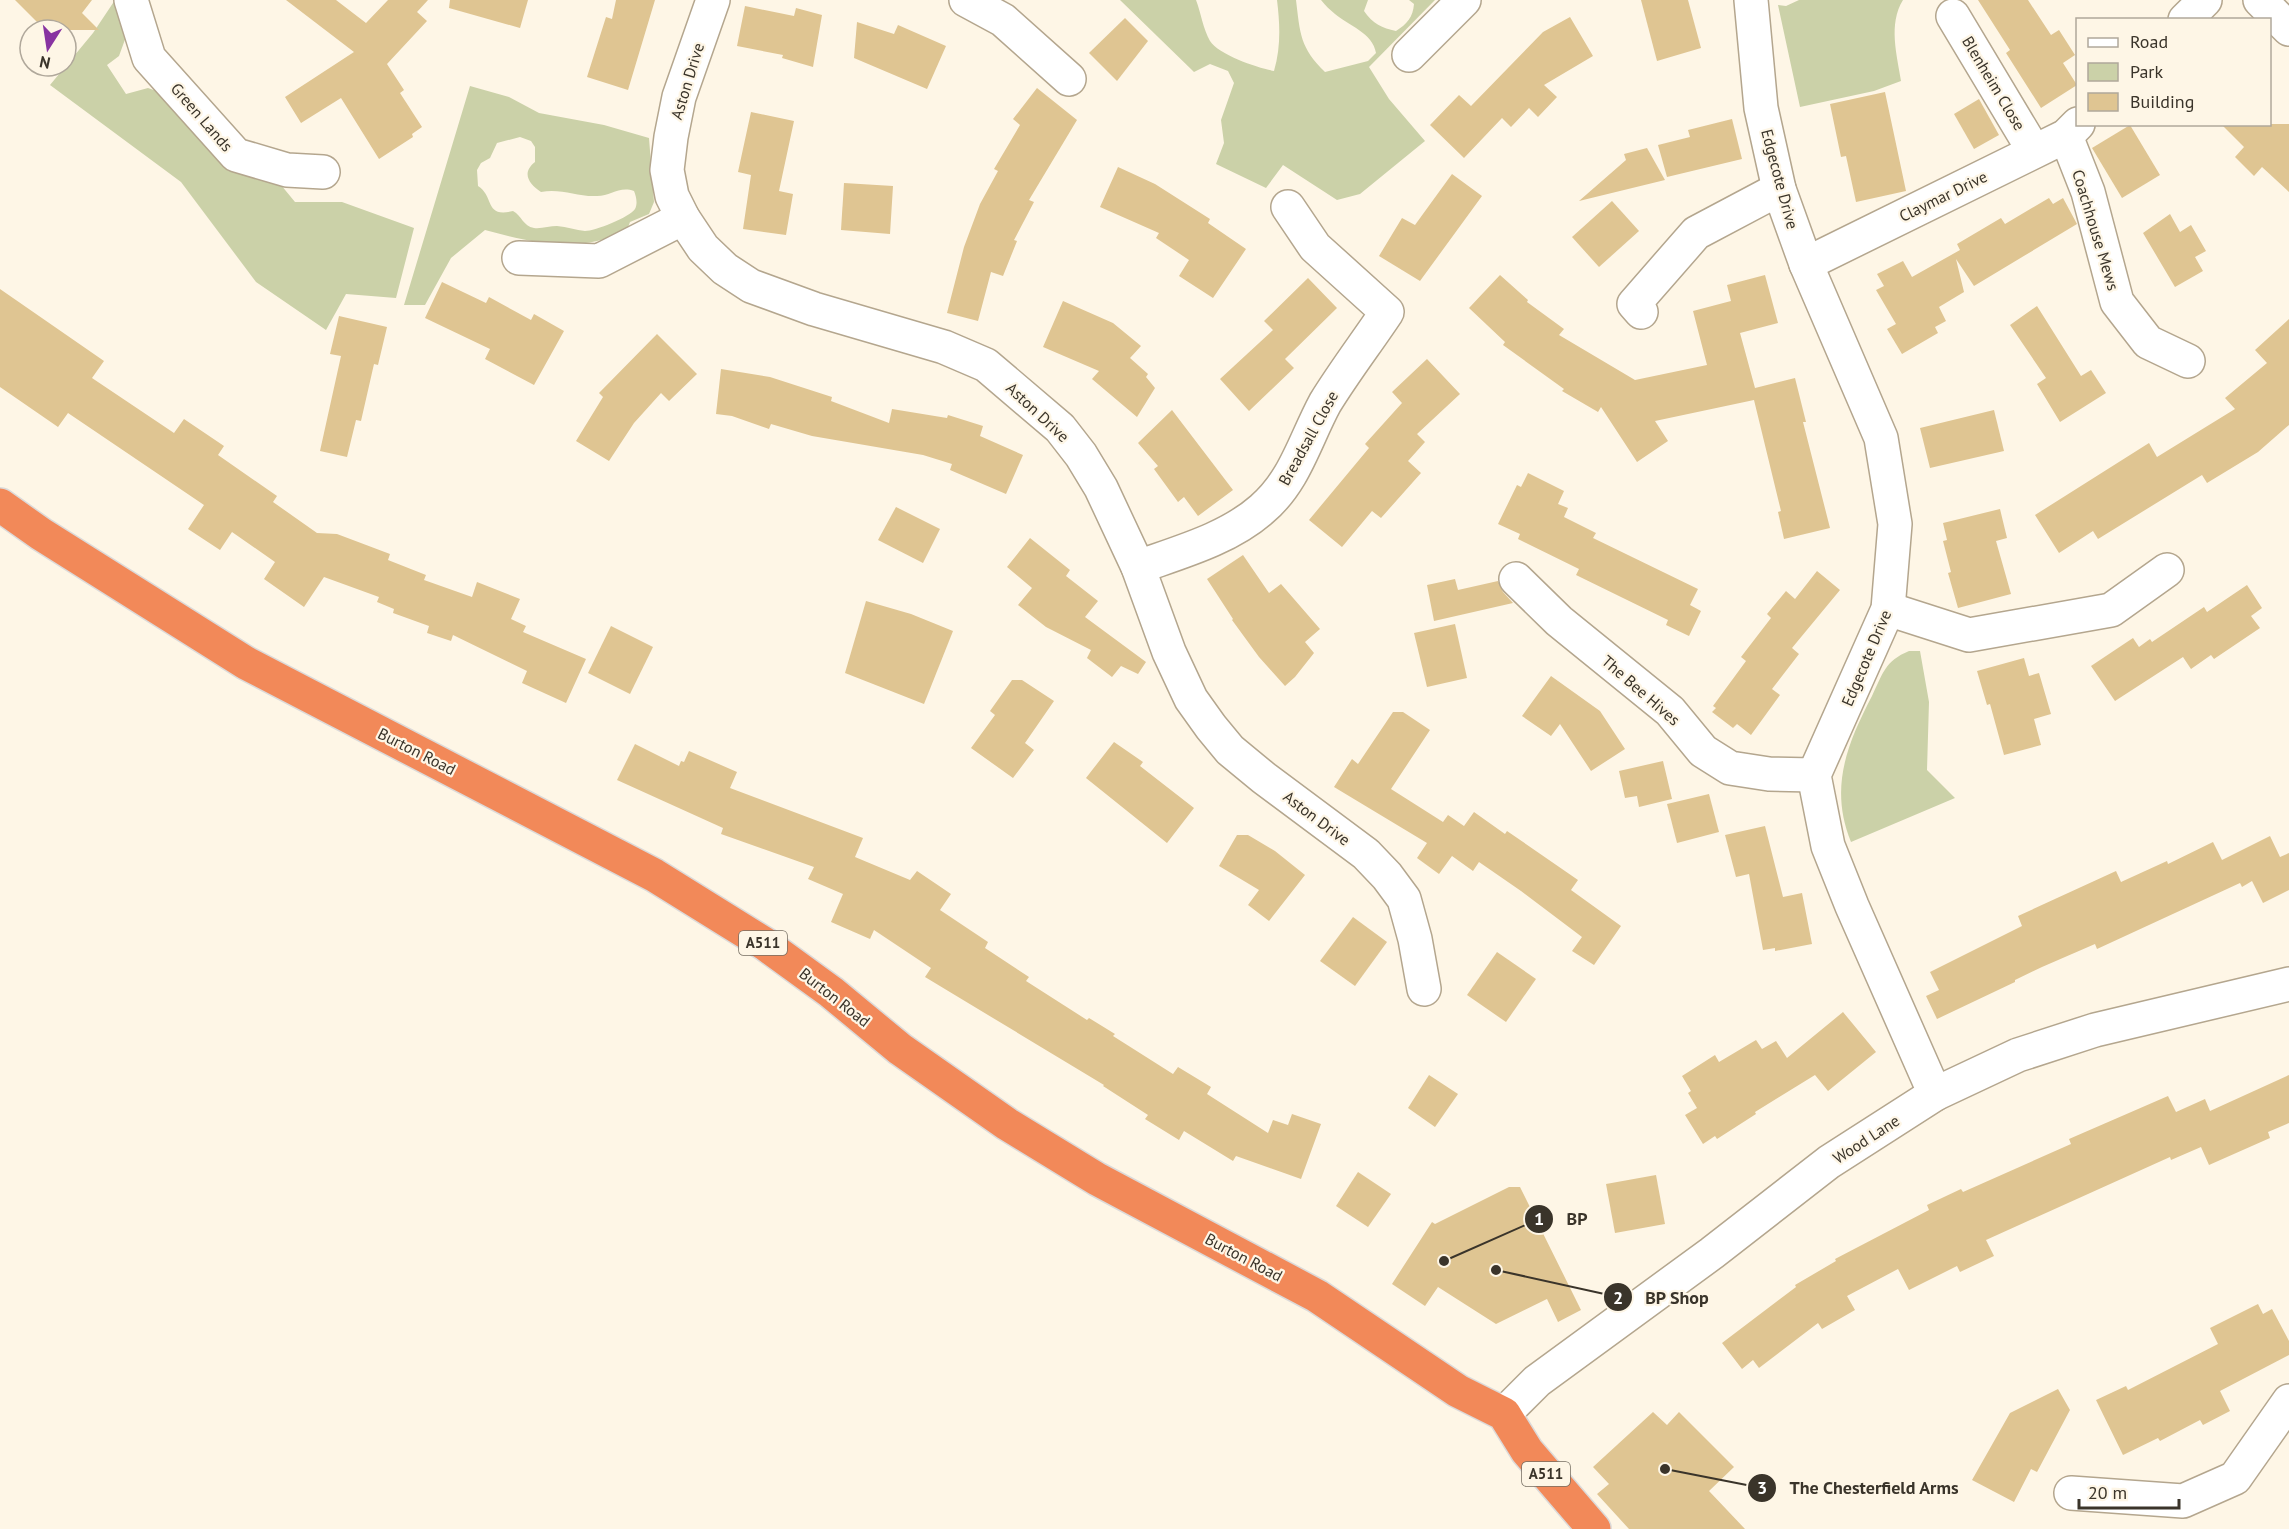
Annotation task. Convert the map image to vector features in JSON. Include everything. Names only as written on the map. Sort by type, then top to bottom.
[{"type":"highway","name":"Burton Road","points":[[0,505],[50,540],[246,663],[654,875],[765,944],[831,992],[900,1049],[1007,1125],[1096,1179],[1317,1296],[1458,1391],[1504,1414]]},
{"type":"highway","name":"A511","points":[[1504,1414],[1527,1451],[1594,1529]]},
{"type":"street","name":"Green Lands","points":[[131,0],[149,58],[236,155],[287,170],[323,172]]},
{"type":"street","name":"Aston Drive","points":[[713,0],[679,97],[667,170],[672,196],[683,218],[703,248],[725,268],[751,286],[814,309],[944,347],[986,365],[1060,428],[1081,455],[1101,488],[1138,567],[1169,652],[1191,699],[1230,750],[1366,854],[1404,899],[1415,939],[1424,989]]},
{"type":"street","points":[[966,0],[1010,10],[1069,79]]},
{"type":"street","points":[[1409,55],[1464,0]]},
{"type":"street","name":"Edgecote Drive","points":[[1751,0],[1761,108],[1779,189],[1806,264],[1881,438],[1895,524],[1888,609],[1814,775]]},
{"type":"street","points":[[2187,18],[2205,0]]},
{"type":"street","points":[[2260,0],[2289,29]]},
{"type":"street","name":"Blenheim Close","points":[[1953,16],[2034,151]]},
{"type":"street","name":"Claymar Drive","points":[[1806,264],[2072,130]]},
{"type":"street","name":"Coachhouse Mews","points":[[2072,130],[2117,302],[2148,342],[2188,361]]},
{"type":"street","points":[[1641,312],[1634,304],[1696,233],[1779,189]]},
{"type":"street","name":"Breadsall Close","points":[[1138,567],[1197,546],[1236,528],[1270,502],[1292,476],[1312,427],[1328,399],[1387,312],[1315,247],[1288,207]]},
{"type":"street","points":[[519,258],[599,261],[683,218]]},
{"type":"street","points":[[1888,609],[1969,635],[2111,610],[2168,570]]},
{"type":"street","name":"The Bee Hives","points":[[1516,579],[1559,621],[1670,711],[1703,751],[1730,768],[1768,774],[1814,775]]},
{"type":"street","points":[[1814,775],[1828,846],[1935,1094]]},
{"type":"street","name":"Wood Lane","points":[[1504,1414],[1538,1382],[1713,1253],[1829,1162],[1935,1094],[2018,1055],[2095,1030],[2289,984]]},
{"type":"street","points":[[2072,1493],[2183,1501],[2235,1478],[2289,1401]]},
{"type":"green space","points":[[115,0],[127,34],[119,56],[107,65],[126,94],[148,88],[165,94],[281,185],[295,202],[342,202],[414,228],[396,298],[346,294],[326,330],[256,282],[181,182],[50,85],[56,78],[78,78],[78,51]]},
{"type":"green space","points":[[1120,0],[1196,0],[1210,41],[1215,46],[1239,60],[1274,71],[1279,36],[1277,0],[1296,0],[1306,47],[1325,72],[1368,61],[1376,53],[1374,46],[1365,35],[1335,14],[1321,0],[1368,0],[1364,11],[1367,15],[1378,25],[1396,31],[1411,16],[1414,4],[1409,0],[1435,0],[1369,67],[1389,99],[1425,141],[1360,194],[1337,200],[1283,165],[1266,188],[1216,164],[1224,143],[1221,120],[1234,83],[1228,71],[1210,64],[1194,72]]},
{"type":"green space","points":[[1799,0],[1903,0],[1898,9],[1895,29],[1901,81],[1874,91],[1800,107],[1778,5],[1786,6]]},
{"type":"green space","points":[[470,86],[509,97],[539,113],[604,125],[649,138],[654,202],[649,214],[630,222],[627,230],[592,242],[557,244],[521,239],[485,230],[451,258],[425,305],[404,305]],"holes":[[[520,137],[531,141],[535,147],[535,162],[528,170],[528,178],[541,192],[555,191],[597,196],[619,190],[629,190],[635,193],[637,202],[635,209],[612,223],[585,231],[557,226],[534,228],[527,225],[513,211],[498,212],[478,186],[477,170],[481,163],[490,158],[497,143]]]},
{"type":"green space","points":[[1909,651],[1920,651],[1929,702],[1927,770],[1955,798],[1851,842],[1841,803],[1841,785],[1849,749],[1882,674],[1895,659]]},
{"type":"building","points":[[15,0],[92,0],[82,13],[99,30],[78,30],[78,18],[33,18]]},
{"type":"building","points":[[286,0],[336,0],[366,23],[388,0],[428,0],[417,12],[427,21],[387,64],[404,90],[400,93],[422,127],[412,134],[413,137],[379,159],[341,98],[301,123],[285,97],[354,52]]},
{"type":"building","points":[[450,0],[528,0],[520,28],[449,8]]},
{"type":"building","points":[[616,0],[655,0],[628,90],[587,77],[606,17],[612,19]]},
{"type":"building","points":[[1641,0],[1688,0],[1701,48],[1657,61]]},
{"type":"building","points":[[1978,0],[2028,0],[2051,35],[2059,30],[2075,55],[2063,63],[2076,86],[2041,108],[2006,53],[2010,50]]},
{"type":"building","points":[[745,6],[794,16],[796,8],[822,15],[813,67],[782,58],[783,55],[737,46]]},
{"type":"building","points":[[1570,17],[1593,56],[1544,85],[1557,97],[1538,117],[1529,108],[1511,127],[1502,118],[1464,158],[1430,125],[1459,95],[1471,106],[1543,32]]},
{"type":"building","points":[[1125,18],[1148,41],[1117,81],[1089,53]]},
{"type":"building","points":[[857,22],[894,34],[898,25],[946,46],[927,89],[854,58]]},
{"type":"building","points":[[1037,88],[1077,120],[1029,200],[1034,202],[1014,240],[1017,241],[1003,276],[991,272],[978,321],[947,313],[964,247],[980,204],[998,171],[994,169],[1020,125],[1013,119]]},
{"type":"building","points":[[1885,92],[1906,191],[1856,202],[1846,156],[1841,157],[1830,104]]},
{"type":"building","points":[[1979,99],[1999,135],[1974,149],[1954,114]]},
{"type":"building","points":[[751,112],[794,121],[779,191],[793,194],[786,235],[743,229],[751,175],[738,172]]},
{"type":"building","points":[[1732,119],[1742,159],[1667,177],[1658,145],[1690,137],[1688,130]]},
{"type":"building","points":[[2289,124],[2289,192],[2262,167],[2254,176],[2235,157],[2244,147],[2223,126]]},
{"type":"building","points":[[2131,126],[2160,175],[2122,198],[2092,148]]},
{"type":"building","points":[[1647,148],[1665,180],[1579,201],[1626,160],[1624,154]]},
{"type":"building","points":[[1118,167],[1155,184],[1210,219],[1208,223],[1246,249],[1213,298],[1179,276],[1189,260],[1156,238],[1159,233],[1100,207]]},
{"type":"building","points":[[1452,174],[1482,196],[1420,281],[1379,256],[1402,218],[1415,225]]},
{"type":"building","points":[[844,183],[893,186],[890,234],[841,230]]},
{"type":"building","points":[[2049,198],[2053,204],[2063,198],[2077,224],[1974,286],[1956,259],[1964,292],[1939,307],[1946,321],[1935,327],[1938,333],[1902,354],[1887,329],[1896,324],[1876,290],[1884,286],[1877,274],[1903,261],[1912,277],[1960,250],[1957,244],[2001,218],[2005,224]]},
{"type":"building","points":[[1612,201],[1639,231],[1599,267],[1572,237]]},
{"type":"building","points":[[2170,214],[2180,232],[2191,225],[2206,251],[2195,257],[2203,271],[2175,287],[2143,233]]},
{"type":"building","points":[[1500,275],[1528,300],[1527,302],[1564,329],[1559,335],[1635,380],[1707,365],[1693,311],[1731,301],[1727,285],[1765,275],[1778,323],[1740,333],[1755,388],[1795,378],[1806,422],[1803,422],[1830,528],[1784,539],[1778,512],[1781,511],[1754,400],[1655,421],[1668,441],[1637,462],[1601,407],[1598,412],[1562,391],[1564,389],[1503,345],[1505,342],[1469,308]]},
{"type":"building","points":[[1308,278],[1337,308],[1285,359],[1294,368],[1249,411],[1220,379],[1273,330],[1264,321]]},
{"type":"building","points":[[442,282],[486,303],[489,297],[531,320],[534,314],[564,331],[534,385],[485,359],[490,349],[425,318]]},
{"type":"building","points":[[0,289],[104,361],[92,378],[174,433],[184,419],[224,446],[218,455],[277,496],[273,502],[317,533],[337,534],[390,554],[388,560],[426,575],[424,580],[472,597],[477,582],[520,599],[511,619],[526,626],[523,632],[586,659],[566,703],[522,683],[527,671],[453,635],[451,641],[427,633],[429,626],[393,613],[394,609],[377,602],[379,597],[324,577],[304,607],[264,579],[275,562],[232,532],[220,550],[188,529],[204,505],[68,413],[58,427],[0,387]]},
{"type":"building","points":[[1063,301],[1113,323],[1141,346],[1130,358],[1148,374],[1146,377],[1155,388],[1137,417],[1092,379],[1099,371],[1043,347]]},
{"type":"building","points":[[2037,306],[2081,376],[2091,370],[2106,393],[2060,422],[2037,384],[2046,378],[2010,325]]},
{"type":"building","points":[[339,316],[387,327],[378,365],[374,364],[361,421],[356,420],[347,457],[320,451],[341,356],[330,354]]},
{"type":"building","points":[[2289,319],[2289,425],[2258,452],[2207,483],[2202,475],[2098,539],[2093,531],[2059,553],[2035,515],[2149,443],[2157,457],[2235,409],[2225,398],[2267,363],[2255,350]]},
{"type":"building","points":[[657,334],[697,374],[669,401],[661,393],[634,423],[609,461],[576,441],[603,397],[599,393]]},
{"type":"building","points":[[1427,359],[1460,394],[1417,434],[1425,442],[1408,461],[1421,473],[1381,518],[1372,511],[1342,547],[1309,520],[1369,448],[1365,444],[1402,403],[1392,392]]},
{"type":"building","points":[[721,369],[770,377],[832,397],[831,401],[889,423],[892,409],[947,418],[948,415],[983,426],[980,436],[1023,455],[1006,494],[950,470],[952,464],[923,455],[812,436],[771,424],[769,429],[732,416],[716,414]]},
{"type":"building","points":[[1172,410],[1233,490],[1198,516],[1184,497],[1178,502],[1154,469],[1158,466],[1138,443]]},
{"type":"building","points":[[1994,410],[2004,451],[1930,468],[1920,428]]},
{"type":"building","points":[[1528,473],[1564,491],[1558,504],[1568,508],[1564,517],[1596,533],[1593,538],[1698,589],[1690,605],[1701,611],[1689,636],[1666,625],[1668,620],[1576,575],[1579,569],[1518,539],[1520,534],[1498,524],[1517,485],[1521,487]]},
{"type":"building","points":[[896,507],[940,529],[923,563],[878,540]]},
{"type":"building","points":[[2000,509],[2007,538],[1996,541],[2011,594],[1958,608],[1948,573],[1951,572],[1943,541],[1947,540],[1943,523]]},
{"type":"building","points":[[1030,538],[1070,570],[1066,576],[1098,601],[1085,617],[1146,662],[1138,674],[1121,666],[1112,677],[1087,658],[1091,650],[1046,627],[1018,605],[1032,588],[1007,567]]},
{"type":"building","points":[[1243,555],[1269,593],[1281,584],[1320,629],[1305,642],[1314,653],[1285,686],[1259,657],[1232,620],[1207,579]]},
{"type":"building","points":[[1817,571],[1840,590],[1792,648],[1799,654],[1772,689],[1780,695],[1751,735],[1737,724],[1733,728],[1712,712],[1716,708],[1713,706],[1746,661],[1741,657],[1771,618],[1767,614],[1786,591],[1795,599]]},
{"type":"building","points":[[1455,579],[1458,590],[1498,581],[1503,592],[1513,603],[1434,621],[1427,585]]},
{"type":"building","points":[[2247,585],[2262,608],[2251,616],[2260,628],[2214,659],[2211,655],[2191,669],[2183,657],[2115,701],[2091,666],[2133,638],[2139,647],[2150,639],[2152,642],[2204,607],[2207,612]]},
{"type":"building","points":[[866,601],[911,614],[953,631],[924,704],[845,673]]},
{"type":"building","points":[[1455,624],[1467,678],[1427,687],[1414,633]]},
{"type":"building","points":[[611,626],[653,647],[630,694],[588,673]]},
{"type":"building","points":[[2024,658],[2029,676],[2039,673],[2051,714],[2034,719],[2041,745],[2004,755],[1990,704],[1987,705],[1977,671]]},
{"type":"building","points":[[1551,676],[1600,711],[1625,749],[1591,771],[1560,724],[1551,736],[1522,716]]},
{"type":"building","points":[[1012,680],[1022,680],[1054,701],[1025,743],[1034,750],[1013,778],[971,748],[995,715],[990,711]]},
{"type":"building","points":[[1393,712],[1403,712],[1430,730],[1391,789],[1443,822],[1448,815],[1464,826],[1474,812],[1505,834],[1507,831],[1578,880],[1571,890],[1621,926],[1594,965],[1572,951],[1582,937],[1479,862],[1473,871],[1452,856],[1439,874],[1417,858],[1427,843],[1334,787],[1352,759],[1358,764]]},
{"type":"building","points":[[1114,742],[1143,762],[1140,766],[1194,808],[1167,843],[1086,778]]},
{"type":"building","points":[[635,744],[679,766],[681,761],[684,762],[689,751],[737,772],[730,788],[863,838],[855,857],[910,880],[917,871],[951,894],[940,910],[988,942],[985,948],[1029,977],[1026,981],[1087,1020],[1089,1018],[1115,1034],[1113,1036],[1173,1074],[1178,1067],[1211,1087],[1207,1094],[1268,1133],[1273,1120],[1288,1125],[1292,1114],[1321,1124],[1301,1179],[1236,1156],[1233,1161],[1184,1131],[1179,1140],[1145,1119],[1148,1115],[1104,1085],[925,977],[931,968],[874,930],[870,939],[831,922],[843,894],[808,879],[814,867],[721,834],[723,828],[617,780]]},
{"type":"building","points":[[1663,761],[1672,799],[1639,807],[1637,796],[1625,798],[1619,771]]},
{"type":"building","points":[[1709,794],[1719,832],[1677,843],[1667,804]]},
{"type":"building","points":[[1765,826],[1783,897],[1802,893],[1812,944],[1775,951],[1775,948],[1763,950],[1749,874],[1736,877],[1725,835]]},
{"type":"building","points":[[1237,835],[1248,835],[1275,851],[1305,875],[1269,921],[1248,905],[1259,890],[1219,866]]},
{"type":"building","points":[[2270,836],[2280,857],[2289,853],[2289,890],[2263,903],[2252,881],[2242,887],[2240,883],[2097,949],[2095,944],[2042,967],[1937,1019],[1926,996],[1939,990],[1930,972],[2022,926],[2018,916],[2116,871],[2121,882],[2167,861],[2168,864],[2213,842],[2222,860]]},
{"type":"building","points":[[1353,917],[1387,942],[1355,986],[1320,961]]},
{"type":"building","points":[[1497,952],[1536,979],[1506,1022],[1467,995]]},
{"type":"building","points":[[1843,1012],[1876,1052],[1828,1091],[1815,1075],[1755,1112],[1756,1114],[1717,1139],[1715,1136],[1703,1144],[1685,1115],[1697,1108],[1682,1076],[1715,1055],[1719,1062],[1756,1040],[1762,1049],[1776,1041],[1787,1058]]},
{"type":"building","points":[[1429,1075],[1458,1094],[1435,1127],[1408,1108]]},
{"type":"building","points":[[2289,1075],[2289,1123],[2268,1132],[2270,1138],[2209,1165],[2201,1147],[2171,1160],[2170,1157],[1986,1240],[1994,1256],[1960,1272],[1957,1266],[1909,1290],[1898,1269],[1847,1296],[1855,1310],[1822,1329],[1818,1323],[1759,1368],[1753,1360],[1742,1369],[1722,1343],[1796,1287],[1795,1285],[1836,1261],[1835,1259],[1929,1210],[1927,1205],[1961,1189],[1963,1192],[2071,1144],[2069,1139],[2168,1096],[2176,1112],[2205,1099],[2210,1111]]},
{"type":"building","points":[[1358,1172],[1391,1194],[1368,1227],[1336,1206]]},
{"type":"building","points":[[1656,1175],[1665,1224],[1615,1233],[1606,1184]]},
{"type":"building","points":[[1509,1187],[1520,1187],[1581,1310],[1558,1322],[1547,1299],[1496,1324],[1438,1287],[1425,1306],[1392,1284],[1432,1222],[1435,1224]]},
{"type":"building","points":[[2258,1304],[2263,1314],[2272,1309],[2289,1341],[2289,1355],[2220,1391],[2230,1411],[2203,1425],[2200,1420],[2160,1441],[2158,1438],[2123,1455],[2096,1400],[2126,1386],[2128,1390],[2218,1344],[2210,1328]]},
{"type":"building","points":[[2058,1389],[2070,1410],[2037,1472],[2031,1469],[2014,1502],[1972,1480],[2010,1413]]},
{"type":"building","points":[[1653,1412],[1667,1425],[1679,1412],[1734,1467],[1709,1491],[1745,1529],[1629,1529],[1597,1494],[1609,1484],[1593,1467]]},
{"type":"place","name":"BP","points":[[1444,1261]]},
{"type":"place","name":"BP Shop","points":[[1496,1270]]},
{"type":"place","name":"The Chesterfield Arms","points":[[1665,1469]]}]
